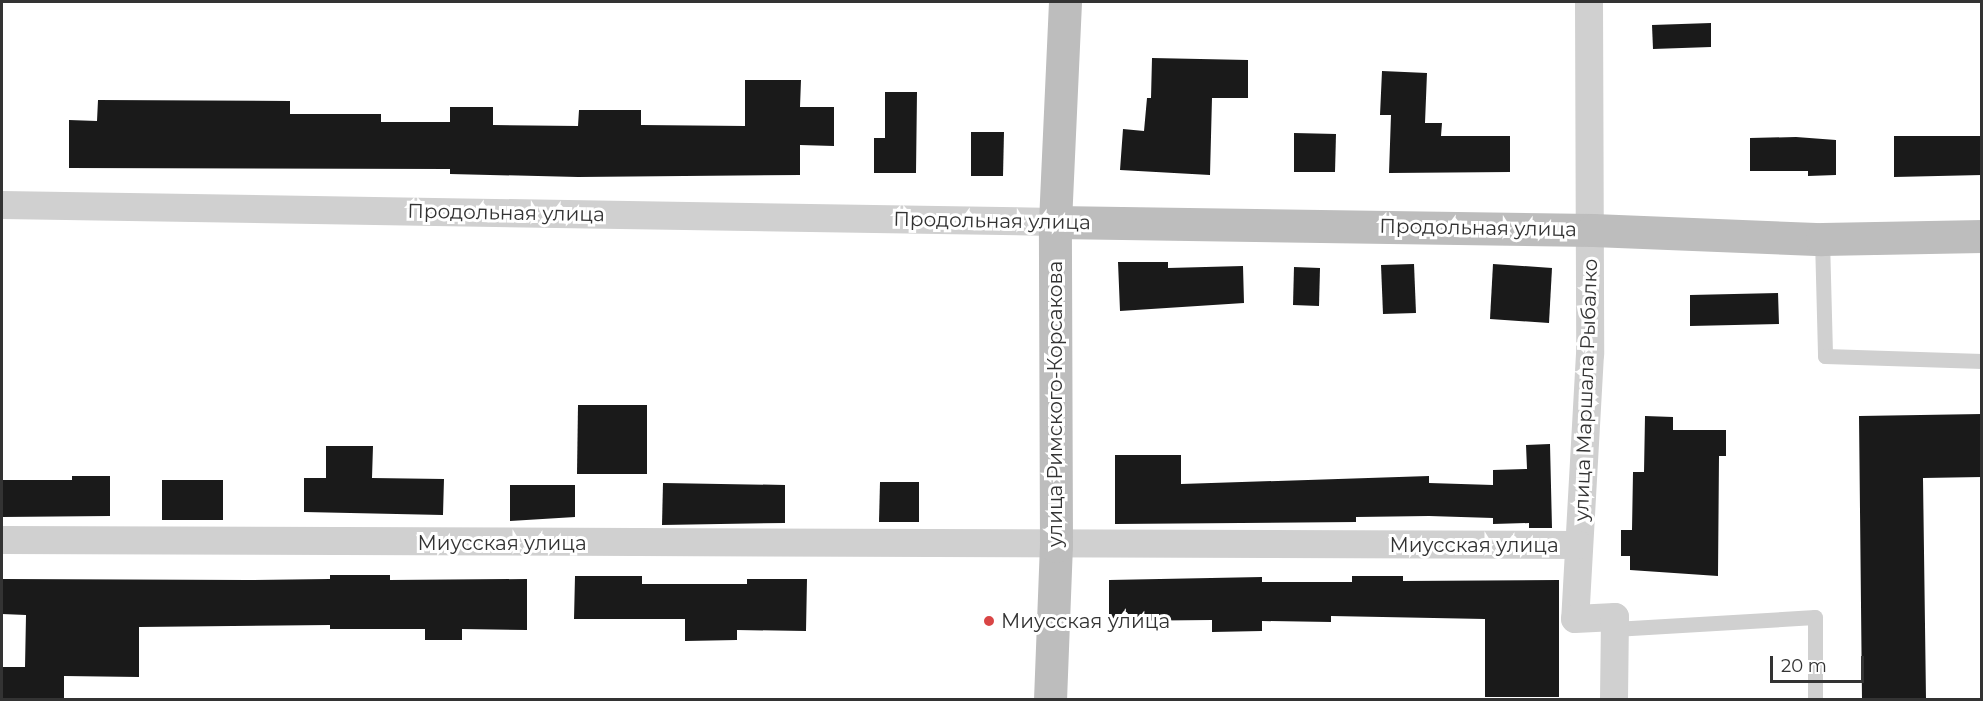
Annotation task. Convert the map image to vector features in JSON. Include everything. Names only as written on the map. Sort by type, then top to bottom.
[{"type":"main road","name":"улица Римского-Корсакова","points":[[1050,699],[1056,546],[1055,222],[1065,2]]},
{"type":"main road","name":"Продольная улица","points":[[1055,222],[1593,230],[1822,239],[1982,236]]},
{"type":"street","name":"улица Маршала Рыбалко","points":[[1590,2],[1593,230],[1575,619],[1615,617],[1614,629]]},
{"type":"street","name":"Продольная улица","points":[[2,205],[1055,222]]},
{"type":"street","name":"Миусская улица","points":[[2,540],[1056,546],[1579,545]]},
{"type":"street","points":[[1614,629],[1614,699]]},
{"type":"lane","points":[[1822,239],[1825,356],[1982,361]]},
{"type":"lane","points":[[1614,629],[1815,617],[1815,699]]},
{"type":"building","points":[[1711,23],[1711,47],[1653,49],[1652,25]]},
{"type":"building","points":[[1152,58],[1248,60],[1248,98],[1212,98],[1210,175],[1120,170],[1123,129],[1144,131],[1147,98],[1151,98]]},
{"type":"building","points":[[1382,71],[1427,73],[1425,123],[1442,123],[1441,136],[1510,136],[1510,172],[1389,173],[1391,115],[1380,115]]},
{"type":"building","points":[[745,80],[801,80],[800,107],[834,107],[834,146],[800,145],[800,175],[578,177],[450,174],[450,169],[69,168],[69,120],[97,121],[98,100],[290,101],[290,114],[381,114],[381,122],[450,122],[450,107],[493,107],[493,125],[578,126],[579,110],[641,110],[641,125],[745,126]]},
{"type":"building","points":[[885,92],[917,92],[916,173],[874,173],[874,138],[885,138]]},
{"type":"building","points":[[971,132],[1004,132],[1003,176],[971,176]]},
{"type":"building","points":[[1294,133],[1336,134],[1335,172],[1294,172]]},
{"type":"building","points":[[1894,136],[1982,136],[1982,175],[1894,177]]},
{"type":"building","points":[[1796,137],[1836,140],[1836,175],[1808,176],[1808,171],[1750,171],[1750,138]]},
{"type":"building","points":[[1118,262],[1168,262],[1168,268],[1243,266],[1244,303],[1120,311]]},
{"type":"building","points":[[1414,264],[1416,313],[1383,314],[1381,265]]},
{"type":"building","points":[[1493,264],[1552,268],[1549,323],[1490,319]]},
{"type":"building","points":[[1294,267],[1320,268],[1319,306],[1293,305]]},
{"type":"building","points":[[1778,293],[1779,324],[1690,326],[1690,295]]},
{"type":"building","points":[[578,405],[647,405],[647,474],[577,474]]},
{"type":"building","points":[[1982,414],[1982,477],[1923,478],[1926,699],[1862,699],[1859,416]]},
{"type":"building","points":[[1645,416],[1673,417],[1673,430],[1726,430],[1726,456],[1719,456],[1718,576],[1630,570],[1630,556],[1621,556],[1621,530],[1632,530],[1633,472],[1644,472]]},
{"type":"building","points":[[1550,444],[1552,528],[1529,528],[1529,523],[1493,524],[1493,518],[1429,516],[1356,517],[1356,522],[1115,524],[1115,455],[1181,455],[1181,484],[1429,476],[1429,483],[1493,485],[1493,470],[1527,469],[1526,445]]},
{"type":"building","points":[[326,446],[373,446],[372,478],[444,479],[443,515],[304,512],[304,478],[326,478]]},
{"type":"building","points":[[72,476],[110,476],[110,516],[2,517],[2,480],[72,480]]},
{"type":"building","points":[[162,480],[223,480],[223,520],[162,520]]},
{"type":"building","points":[[880,482],[919,482],[919,522],[879,522]]},
{"type":"building","points":[[663,483],[785,485],[785,523],[662,525]]},
{"type":"building","points":[[510,485],[575,485],[575,517],[510,521]]},
{"type":"building","points":[[330,575],[390,575],[390,580],[527,579],[527,630],[462,629],[462,640],[425,640],[425,629],[330,629],[330,625],[139,627],[139,677],[64,676],[64,699],[2,699],[2,667],[25,667],[26,615],[2,614],[2,579],[330,579]]},
{"type":"building","points":[[575,576],[642,576],[642,584],[747,584],[747,579],[807,579],[806,631],[737,630],[737,640],[685,641],[685,619],[574,619]]},
{"type":"building","points":[[1352,576],[1403,576],[1403,581],[1559,580],[1559,697],[1485,697],[1485,619],[1331,616],[1331,622],[1262,621],[1262,631],[1212,632],[1212,620],[1109,621],[1109,580],[1262,577],[1262,582],[1352,582]]},
{"type":"place","name":"Миусская улица","points":[[989,621]]}]
